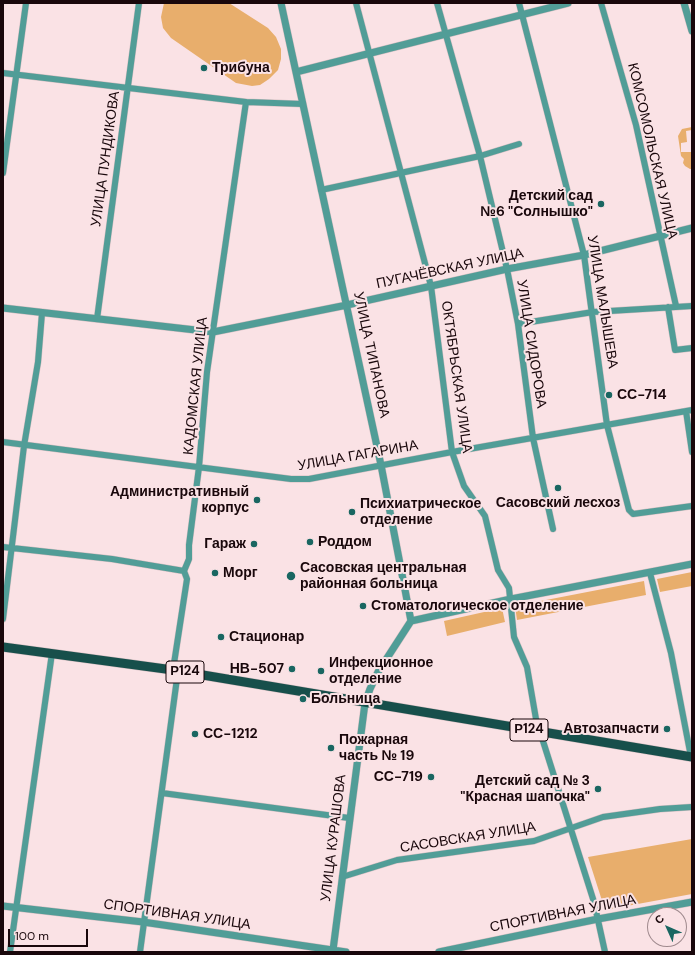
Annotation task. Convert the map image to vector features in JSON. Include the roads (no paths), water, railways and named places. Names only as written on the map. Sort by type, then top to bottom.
[{"type":"main road","name":"Р124","points":[[3,647],[175,671],[692,757]]},
{"type":"street","points":[[3,173],[15,74],[26,3]]},
{"type":"street","name":"УЛИЦА ПУНДИКОВА","points":[[97,319],[139,3]]},
{"type":"street","name":"УЛИЦА ТИПАНОВА","points":[[281,3],[381,465],[411,621]]},
{"type":"street","name":"ОКТЯБРЬСКАЯ УЛИЦА","points":[[356,3],[431,286],[452,452],[464,486],[485,516],[498,570],[509,588],[514,637],[527,667],[529,688],[540,732],[594,902],[605,952]]},
{"type":"street","name":"УЛИЦА СИДОРОВА","points":[[437,3],[447,33],[480,156],[507,269],[518,324],[534,438],[553,529]]},
{"type":"street","name":"УЛИЦА МАЛЫШЕВА","points":[[519,3],[584,255],[608,425],[630,513],[692,506]]},
{"type":"street","points":[[296,72],[568,3]]},
{"type":"street","name":"КОМСОМОЛЬСКАЯ УЛИЦА","points":[[601,3],[636,125],[676,306]]},
{"type":"street","points":[[684,3],[692,31]]},
{"type":"street","points":[[3,73],[246,102],[303,104]]},
{"type":"street","name":"КАДОМСКАЯ УЛИЦА","points":[[140,952],[162,792],[187,579],[184,571],[189,560],[189,545],[199,467],[207,372],[246,102]]},
{"type":"street","points":[[321,190],[480,156],[519,144]]},
{"type":"street","name":"ПУГАЧЁВСКАЯ УЛИЦА","points":[[3,308],[213,332],[347,305],[507,269],[584,255],[692,228]]},
{"type":"street","points":[[518,324],[593,312],[668,306],[692,306]]},
{"type":"street","points":[[668,306],[674,350],[692,348]]},
{"type":"street","points":[[3,619],[24,446],[33,399],[42,313]]},
{"type":"street","points":[[689,411],[692,452]]},
{"type":"street","name":"УЛИЦА ГАГАРИНА","points":[[3,442],[24,446],[291,479],[303,479],[689,411]]},
{"type":"street","points":[[3,547],[112,559],[184,571]]},
{"type":"street","points":[[365,703],[378,672],[411,621],[511,598],[692,564]]},
{"type":"street","points":[[650,572],[671,654],[692,757]]},
{"type":"street","points":[[10,952],[52,653]]},
{"type":"street","name":"УЛИЦА КУРАШОВА","points":[[333,951],[365,703]]},
{"type":"street","points":[[162,792],[349,818]]},
{"type":"street","name":"САСОВСКАЯ УЛИЦА","points":[[342,877],[397,860],[534,841],[602,817],[660,809],[692,807]]},
{"type":"street","name":"СПОРТИВНАЯ УЛИЦА","points":[[439,952],[598,919],[692,902]]},
{"type":"street","name":"СПОРТИВНАЯ УЛИЦА","points":[[3,906],[143,922],[346,952]]},
{"type":"place","name":"Трибуна","points":[[204,68]]},
{"type":"place","name":"Детский сад №6 \"Солнышко\"","points":[[601,204]]},
{"type":"place","name":"СС-714","points":[[609,395]]},
{"type":"place","name":"Сасовский лесхоз","points":[[558,488]]},
{"type":"place","name":"Административный корпус","points":[[257,500]]},
{"type":"place","name":"Психиатрическое отделение","points":[[352,512]]},
{"type":"place","name":"Роддом","points":[[310,542]]},
{"type":"place","name":"Гараж","points":[[254,544]]},
{"type":"place","name":"Морг","points":[[215,573]]},
{"type":"place","name":"Сасовская центральная районная больница","points":[[291,576]]},
{"type":"place","name":"Стоматологическое отделение","points":[[363,606]]},
{"type":"place","name":"Стационар","points":[[221,637]]},
{"type":"place","name":"НВ-507","points":[[292,669]]},
{"type":"place","name":"Инфекционное отделение","points":[[321,671]]},
{"type":"place","name":"Больница","points":[[303,699]]},
{"type":"place","name":"Автозапчасти","points":[[667,729]]},
{"type":"place","name":"СС-1212","points":[[195,734]]},
{"type":"place","name":"Пожарная часть № 19","points":[[331,748]]},
{"type":"place","name":"СС-719","points":[[431,777]]},
{"type":"place","name":"Детский сад № 3 \"Красная шапочка\"","points":[[598,789]]}]
